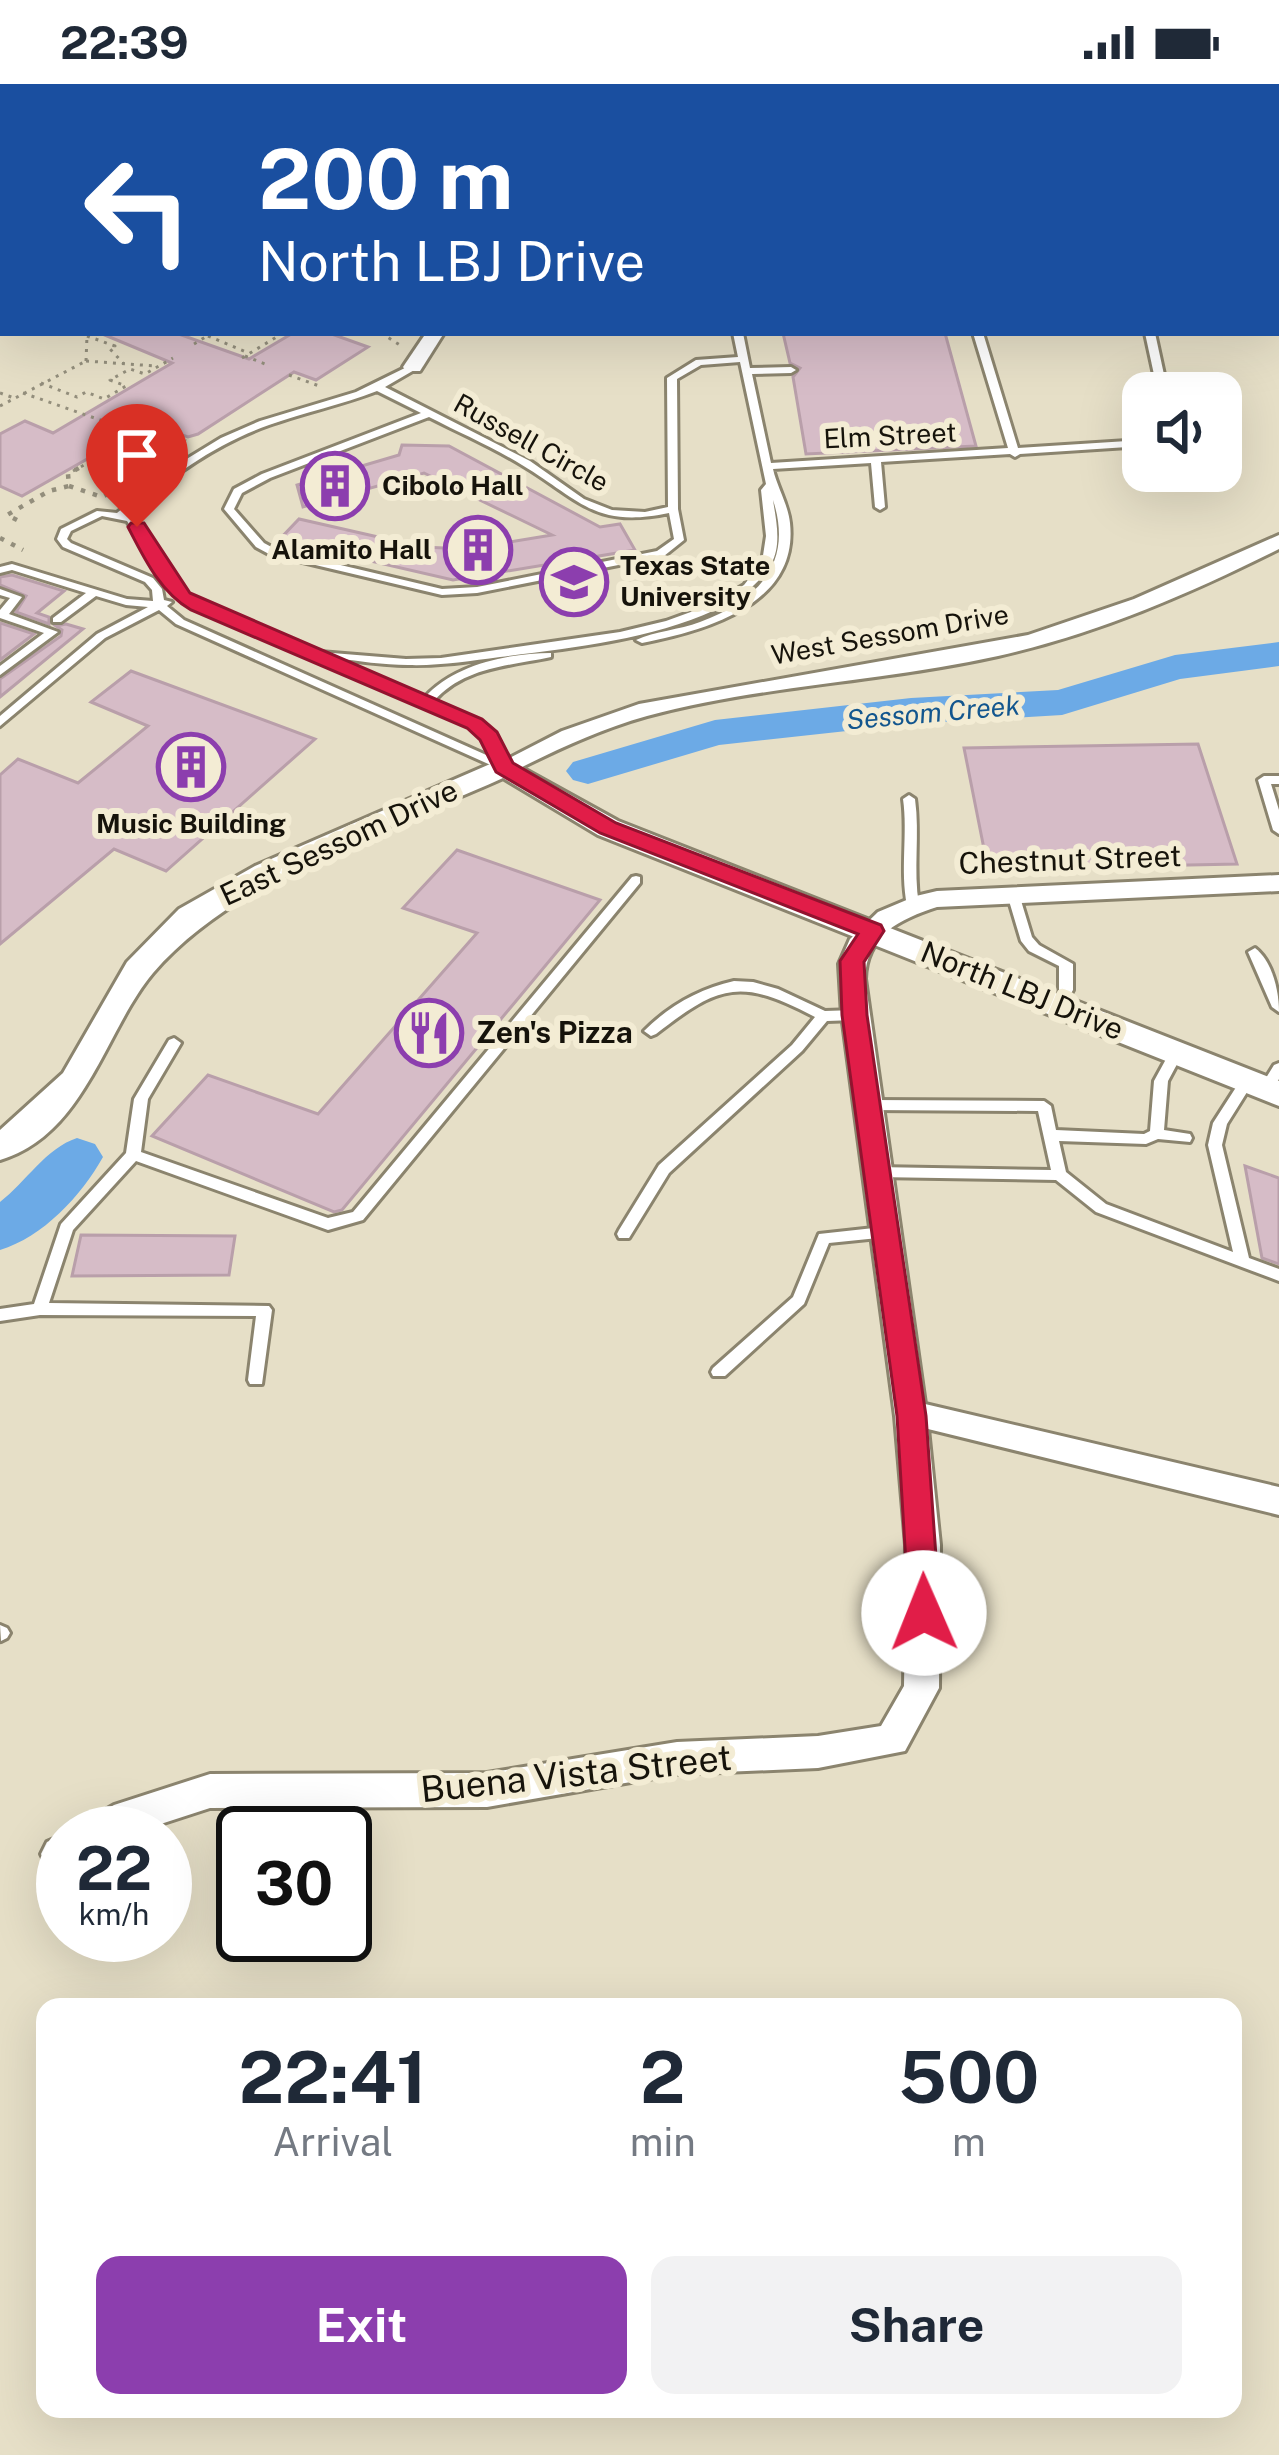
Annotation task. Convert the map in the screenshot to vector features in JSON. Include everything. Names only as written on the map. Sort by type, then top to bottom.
[{"type":"street","points":[[413,368],[433,336]]},
{"type":"street","name":"West Sessom Drive","points":[[504,767],[567,736],[639,711],[951,658],[1052,635],[1156,599],[1279,541]]},
{"type":"street","name":"North LBJ Drive","points":[[504,767],[608,828],[1176,1053],[1268,1083]]},
{"type":"street","name":"East Sessom Drive","points":[[0,1148],[42,1116],[75,1081],[138,970],[190,916],[266,873],[504,767]]},
{"type":"street","name":"Chestnut Street","points":[[873,931],[896,911],[914,905],[1013,894],[1279,884]]},
{"type":"street","points":[[873,931],[852,961],[855,1015],[911,1416],[943,1417],[1279,1501]]},
{"type":"street","name":"Buena Vista Street","points":[[162,1806],[210,1791],[487,1790],[677,1758],[818,1752],[892,1740],[921,1688],[925,1647],[923,1545],[911,1416]]},
{"type":"lane","points":[[426,704],[448,678],[475,668],[668,636],[737,611],[764,591],[780,566],[785,545],[739,336]]},
{"type":"lane","points":[[979,336],[1015,454]]},
{"type":"lane","points":[[1151,336],[1158,372]]},
{"type":"lane","points":[[429,415],[266,476],[238,491],[230,508],[260,544],[273,552],[442,592],[477,590],[660,554],[679,540],[673,509],[672,378],[699,362],[791,370]]},
{"type":"lane","points":[[122,514],[153,484],[239,433],[380,388],[413,368]]},
{"type":"lane","name":"Russell Circle","points":[[380,388],[526,463],[580,501],[610,513],[645,515],[673,509]]},
{"type":"lane","name":"Elm Street","points":[[768,466],[1122,444]]},
{"type":"lane","points":[[876,462],[880,507]]},
{"type":"lane","points":[[309,655],[441,661],[671,625],[704,614],[730,601],[765,567],[772,545],[766,490],[771,484]]},
{"type":"lane","points":[[159,605],[157,589],[149,580],[75,549],[62,538],[76,522],[101,513],[122,514],[131,519],[158,566],[183,597],[474,723],[489,737],[504,767]]},
{"type":"lane","points":[[0,570],[12,567],[94,593],[159,605],[180,622],[504,767]]},
{"type":"lane","points":[[0,592],[17,597],[2,615],[52,632],[0,672]]},
{"type":"lane","points":[[57,620],[94,593]]},
{"type":"lane","points":[[0,722],[126,619],[183,597]]},
{"type":"lane","points":[[42,663],[62,669]]},
{"type":"lane","points":[[350,700],[376,682]]},
{"type":"lane","points":[[1279,780],[1264,780],[1279,830]]},
{"type":"lane","points":[[909,800],[914,824],[908,885],[914,905]]},
{"type":"lane","points":[[134,1156],[328,1224],[358,1216],[636,880]]},
{"type":"lane","points":[[1013,894],[1026,938],[1034,948],[1066,964],[1066,990],[1058,1004]]},
{"type":"lane","points":[[1256,952],[1279,1006]]},
{"type":"lane","points":[[651,1031],[693,996],[732,985],[784,994],[823,1016],[855,1015]]},
{"type":"lane","points":[[624,1234],[664,1169],[797,1048],[823,1016]]},
{"type":"lane","points":[[40,1309],[66,1228],[134,1156],[141,1099],[174,1042]]},
{"type":"lane","points":[[1157,1134],[1161,1081],[1176,1053]]},
{"type":"lane","points":[[1243,1263],[1216,1145],[1220,1123],[1268,1083]]},
{"type":"lane","points":[[870,1105],[1044,1106],[1059,1175]]},
{"type":"lane","points":[[1050,1135],[1184,1138]]},
{"type":"lane","points":[[876,1172],[1059,1175],[1101,1208],[1279,1275]]},
{"type":"lane","points":[[719,1372],[799,1300],[824,1238],[883,1233]]},
{"type":"lane","points":[[0,1315],[40,1309],[264,1310],[256,1380]]},
{"type":"path","points":[[86,361],[89,336]]},
{"type":"path","points":[[93,336],[115,346],[110,350],[127,366]]},
{"type":"path","points":[[194,344],[205,336]]},
{"type":"path","points":[[211,336],[265,364]]},
{"type":"path","points":[[244,356],[279,336]]},
{"type":"path","points":[[0,406],[86,361],[127,366],[145,374],[173,358]]},
{"type":"path","points":[[41,383],[76,397],[86,392],[104,399],[126,386],[110,380],[127,366]]},
{"type":"path","points":[[289,375],[325,387]]},
{"type":"path","points":[[0,393],[14,398]]},
{"type":"path","points":[[23,393],[103,421],[117,412]]},
{"type":"path","points":[[136,419],[194,445]]},
{"type":"path","points":[[69,486],[68,474],[97,458]]},
{"type":"path","points":[[17,520],[7,515],[49,491],[69,486],[102,497],[115,490]]},
{"type":"building","points":[[107,336],[184,336],[249,359],[288,336],[337,336],[368,347],[316,380],[294,372],[198,434],[188,437],[149,424],[22,496],[0,486],[0,434],[25,421],[53,433],[172,363]]},
{"type":"building","points":[[784,336],[946,336],[976,446],[806,454],[793,377],[800,368],[790,363]]},
{"type":"building","points":[[402,445],[449,446],[600,527],[620,524],[635,550],[453,580],[279,540],[299,519],[422,547],[467,549],[552,535],[424,473],[303,507],[297,485],[399,455]]},
{"type":"building","points":[[12,575],[64,591],[37,613],[49,617],[49,624],[16,612],[26,596],[0,585],[0,577]]},
{"type":"building","points":[[0,623],[34,634],[0,660]]},
{"type":"building","points":[[56,626],[83,629],[0,697],[0,679],[61,636]]},
{"type":"building","name":"Music Building","points":[[131,671],[315,739],[166,871],[114,849],[0,944],[0,775],[18,759],[78,783],[148,726],[91,702]]},
{"type":"building","points":[[1198,744],[1237,864],[988,869],[964,748]]},
{"type":"building","points":[[457,850],[600,900],[342,1210],[334,1212],[152,1136],[208,1075],[318,1114],[477,933],[403,908]]},
{"type":"building","points":[[1245,1166],[1279,1178],[1279,1264],[1262,1258]]},
{"type":"building","points":[[81,1235],[235,1236],[229,1275],[72,1276]]},
{"type":"waterway","name":"Sessom Creek","points":[[588,771],[715,733],[911,711],[1062,702],[1175,667],[1279,654]]},
{"type":"waterway","name":"Sessom Creek","points":[[0,1230],[42,1198],[77,1157]]},
{"type":"place","name":"Cibolo Hall","points":[[335,486]]},
{"type":"place","name":"Alamito Hall","points":[[478,550]]},
{"type":"place","name":"Texas State University","points":[[574,582]]},
{"type":"place","name":"Music Building","points":[[191,767]]},
{"type":"place","name":"Zen's Pizza","points":[[429,1033]]},
{"type":"route","points":[[137,527],[158,566],[183,597],[198,606],[474,723],[489,737],[504,767],[608,828],[873,931],[852,961],[855,1015],[911,1416],[924,1613]]}]
